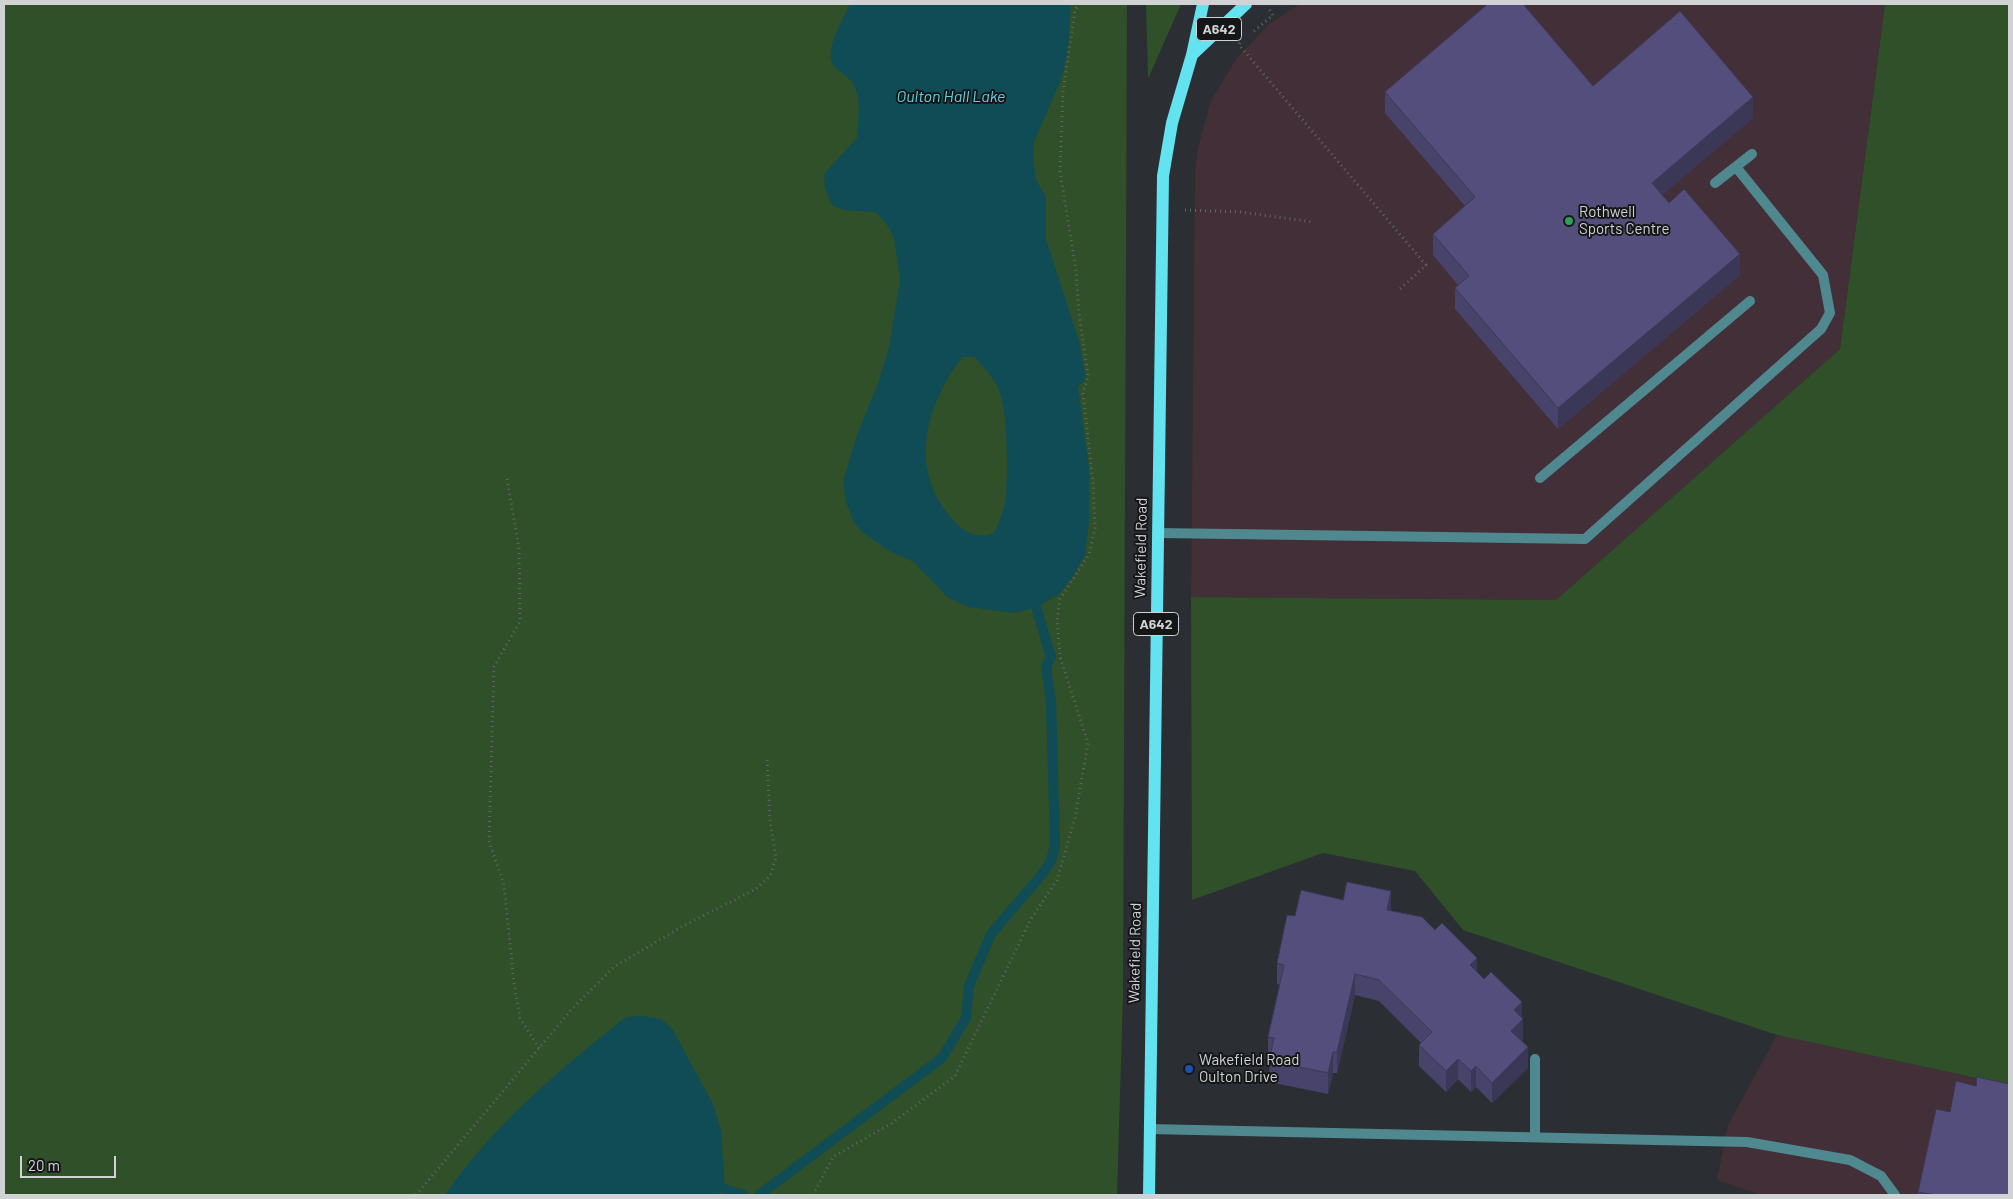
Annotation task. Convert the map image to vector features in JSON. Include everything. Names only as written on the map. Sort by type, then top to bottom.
[{"type":"main road","name":"A642","points":[[1192,56],[1202,4]]},
{"type":"main road","name":"A642","points":[[1192,56],[1246,4]]},
{"type":"main road","name":"Wakefield Road","points":[[1149,1195],[1162,176],[1172,122],[1192,56]]},
{"type":"lane","points":[[1715,183],[1752,154]]},
{"type":"lane","points":[[1158,533],[1585,539],[1821,328],[1830,313],[1823,275],[1736,167]]},
{"type":"lane","points":[[1540,478],[1750,301]]},
{"type":"lane","points":[[1535,1059],[1535,1137]]},
{"type":"lane","points":[[1149,1129],[1747,1142],[1850,1160],[1881,1176],[1895,1195]]},
{"type":"path","points":[[813,1195],[833,1157],[892,1123],[955,1076],[1031,919],[1057,880],[1075,818],[1088,743],[1060,657],[1057,620],[1060,599],[1089,554],[1095,528],[1093,482],[1083,393],[1088,376],[1079,314],[1074,252],[1060,171],[1064,92],[1075,10],[1079,4]]},
{"type":"path","points":[[1252,33],[1273,14],[1266,4]]},
{"type":"path","points":[[1245,39],[1238,45],[1426,265],[1400,289]]},
{"type":"path","points":[[1162,209],[1241,212],[1313,222]]},
{"type":"path","points":[[507,479],[519,548],[520,621],[494,667],[489,841],[504,885],[513,973],[520,1018],[539,1048]]},
{"type":"path","points":[[416,1195],[571,1010],[614,967],[683,926],[756,890],[770,876],[776,858],[770,820],[767,758]]},
{"type":"shaded area","points":[[1300,4],[1885,4],[1840,349],[1556,600],[1191,597],[1195,171],[1198,147],[1211,101],[1236,59],[1269,24]]},
{"type":"shaded area","points":[[1777,1035],[2009,1085],[2009,1195],[1762,1195],[1717,1180],[1728,1125]]},
{"type":"green space","points":[[4,4],[1127,4],[1123,996],[1117,1195],[4,1195]]},
{"type":"green space","points":[[1146,4],[1181,4],[1148,79]]},
{"type":"green space","points":[[1885,4],[2009,4],[2009,1085],[1777,1035],[1463,930],[1415,871],[1323,853],[1192,900],[1191,597],[1556,600],[1840,349]]},
{"type":"water","name":"Oulton Hall Lake","points":[[850,4],[1071,4],[1068,51],[1061,80],[1034,142],[1033,159],[1036,180],[1046,197],[1046,239],[1079,341],[1086,378],[1078,387],[1089,468],[1089,522],[1085,555],[1073,577],[1058,595],[1036,607],[1015,613],[968,607],[947,597],[914,562],[891,552],[862,532],[854,523],[846,502],[843,481],[857,435],[878,383],[889,348],[900,280],[894,238],[886,223],[875,212],[844,210],[832,205],[825,189],[824,174],[857,138],[858,96],[851,81],[834,66],[831,59],[834,38]],"holes":[[[962,357],[974,357],[988,372],[999,390],[1004,412],[1007,442],[1006,497],[1002,515],[994,533],[988,535],[972,534],[954,521],[939,501],[930,481],[926,460],[926,439],[931,417],[939,397],[949,376]]]},
{"type":"water","points":[[642,1016],[661,1019],[673,1030],[714,1106],[721,1131],[725,1189],[718,1195],[445,1195],[484,1145],[552,1078],[626,1017]]},
{"type":"building","name":"Rothwell Sports Centre","points":[[1488,4],[1523,4],[1593,86],[1680,11],[1753,97],[1652,183],[1669,203],[1684,189],[1740,254],[1558,408],[1455,288],[1469,276],[1433,234],[1475,197],[1385,92]]},
{"type":"building","points":[[1347,882],[1391,891],[1387,910],[1422,917],[1435,930],[1442,923],[1477,958],[1470,965],[1484,979],[1491,972],[1522,1002],[1514,1010],[1523,1019],[1511,1031],[1528,1047],[1492,1083],[1476,1066],[1471,1071],[1458,1059],[1446,1071],[1419,1045],[1432,1032],[1379,980],[1355,974],[1337,1052],[1333,1052],[1328,1073],[1269,1061],[1274,1038],[1268,1037],[1284,965],[1277,963],[1287,915],[1295,916],[1301,890],[1343,900]]},
{"type":"building","points":[[1977,1077],[2009,1084],[2009,1195],[1936,1195],[1918,1192],[1936,1109],[1950,1112],[1956,1081],[1976,1086]]},
{"type":"waterway","points":[[759,1195],[942,1058],[966,1018],[969,986],[991,934],[1051,861],[1055,845],[1051,702],[1046,666],[1051,657],[1036,607]]},
{"type":"waterway","points":[[725,1189],[743,1195]]},
{"type":"place","name":"Rothwell Sports Centre","points":[[1569,221]]},
{"type":"place","name":"Wakefield Road Oulton Drive","points":[[1189,1069]]}]
